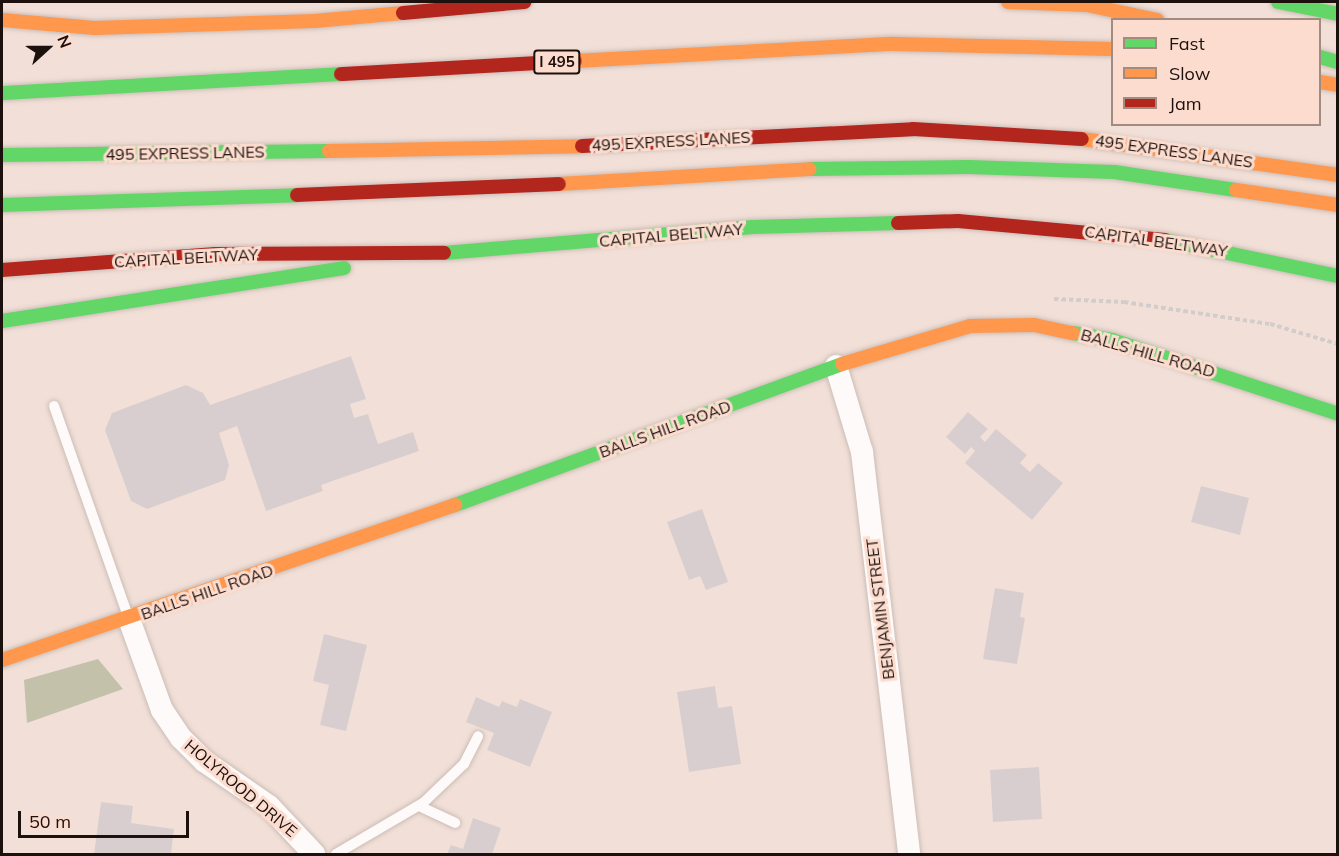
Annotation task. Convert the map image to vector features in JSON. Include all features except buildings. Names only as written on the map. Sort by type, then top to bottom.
[{"type":"main road","points":[[2,21],[95,28],[315,21],[525,2]]},
{"type":"main road","points":[[1008,2],[1087,5],[1148,18]]},
{"type":"main road","points":[[1278,2],[1338,14]]},
{"type":"main road","name":"I 495","points":[[2,93],[893,44],[1111,49]]},
{"type":"main road","points":[[1321,57],[1338,62]]},
{"type":"main road","points":[[1321,82],[1338,85]]},
{"type":"main road","name":"495 EXPRESS LANES","points":[[2,155],[549,148],[913,129],[1124,142],[1338,175]]},
{"type":"main road","name":"495 EXPRESS LANES","points":[[2,205],[485,188],[813,169],[969,167],[1114,172],[1338,205]]},
{"type":"main road","name":"CAPITAL BELTWAY","points":[[2,270],[215,254],[474,253],[753,227],[958,221],[1113,232],[1226,250],[1338,276]]},
{"type":"main road","points":[[2,321],[474,253]]},
{"type":"main road","name":"BALLS HILL ROAD","points":[[2,660],[129,619],[836,366],[936,333],[970,326],[1034,325],[1112,340],[1338,414]]},
{"type":"street","name":"BENJAMIN STREET","points":[[836,366],[862,452],[909,855]]},
{"type":"street","name":"HOLYROOD DRIVE","points":[[129,619],[162,710],[181,738],[204,760],[269,806],[314,855]]},
{"type":"lane","points":[[54,406],[129,619]]},
{"type":"lane","points":[[336,855],[419,806],[464,764],[478,736]]},
{"type":"lane","points":[[419,806],[455,823]]},
{"type":"shaded area","points":[[98,659],[123,689],[27,723],[24,680]]},
{"type":"traffic: fast","points":[[1278,2],[1338,14]]},
{"type":"traffic: fast","points":[[1321,57],[1338,62]]},
{"type":"traffic: fast","points":[[2,93],[341,74]]},
{"type":"traffic: fast","points":[[2,155],[329,151]]},
{"type":"traffic: fast","points":[[810,169],[969,167],[1114,172],[1236,190]]},
{"type":"traffic: fast","points":[[2,205],[297,195]]},
{"type":"traffic: fast","points":[[444,253],[753,227],[898,223]]},
{"type":"traffic: fast","points":[[1165,240],[1338,276]]},
{"type":"traffic: fast","points":[[2,321],[344,268]]},
{"type":"traffic: fast","points":[[1073,333],[1112,340],[1338,414]]},
{"type":"traffic: fast","points":[[455,505],[842,364]]},
{"type":"traffic: slow","points":[[1008,2],[1087,5],[1148,18]]},
{"type":"traffic: slow","points":[[2,20],[95,28],[315,21],[403,13]]},
{"type":"traffic: slow","points":[[575,61],[893,44],[1111,49]]},
{"type":"traffic: slow","points":[[1321,82],[1338,85]]},
{"type":"traffic: slow","points":[[1082,139],[1338,175]]},
{"type":"traffic: slow","points":[[329,151],[582,146]]},
{"type":"traffic: slow","points":[[559,184],[810,169]]},
{"type":"traffic: slow","points":[[1236,190],[1338,205]]},
{"type":"traffic: slow","points":[[842,364],[970,326],[1034,325],[1073,333]]},
{"type":"traffic: slow","points":[[2,660],[455,505]]},
{"type":"traffic: jam","points":[[403,13],[525,2]]},
{"type":"traffic: jam","points":[[341,74],[575,61]]},
{"type":"traffic: jam","points":[[582,146],[913,129],[1082,139]]},
{"type":"traffic: jam","points":[[297,195],[559,184]]},
{"type":"traffic: jam","points":[[898,223],[958,221],[1165,240]]},
{"type":"traffic: jam","points":[[2,270],[215,254],[444,253]]}]
